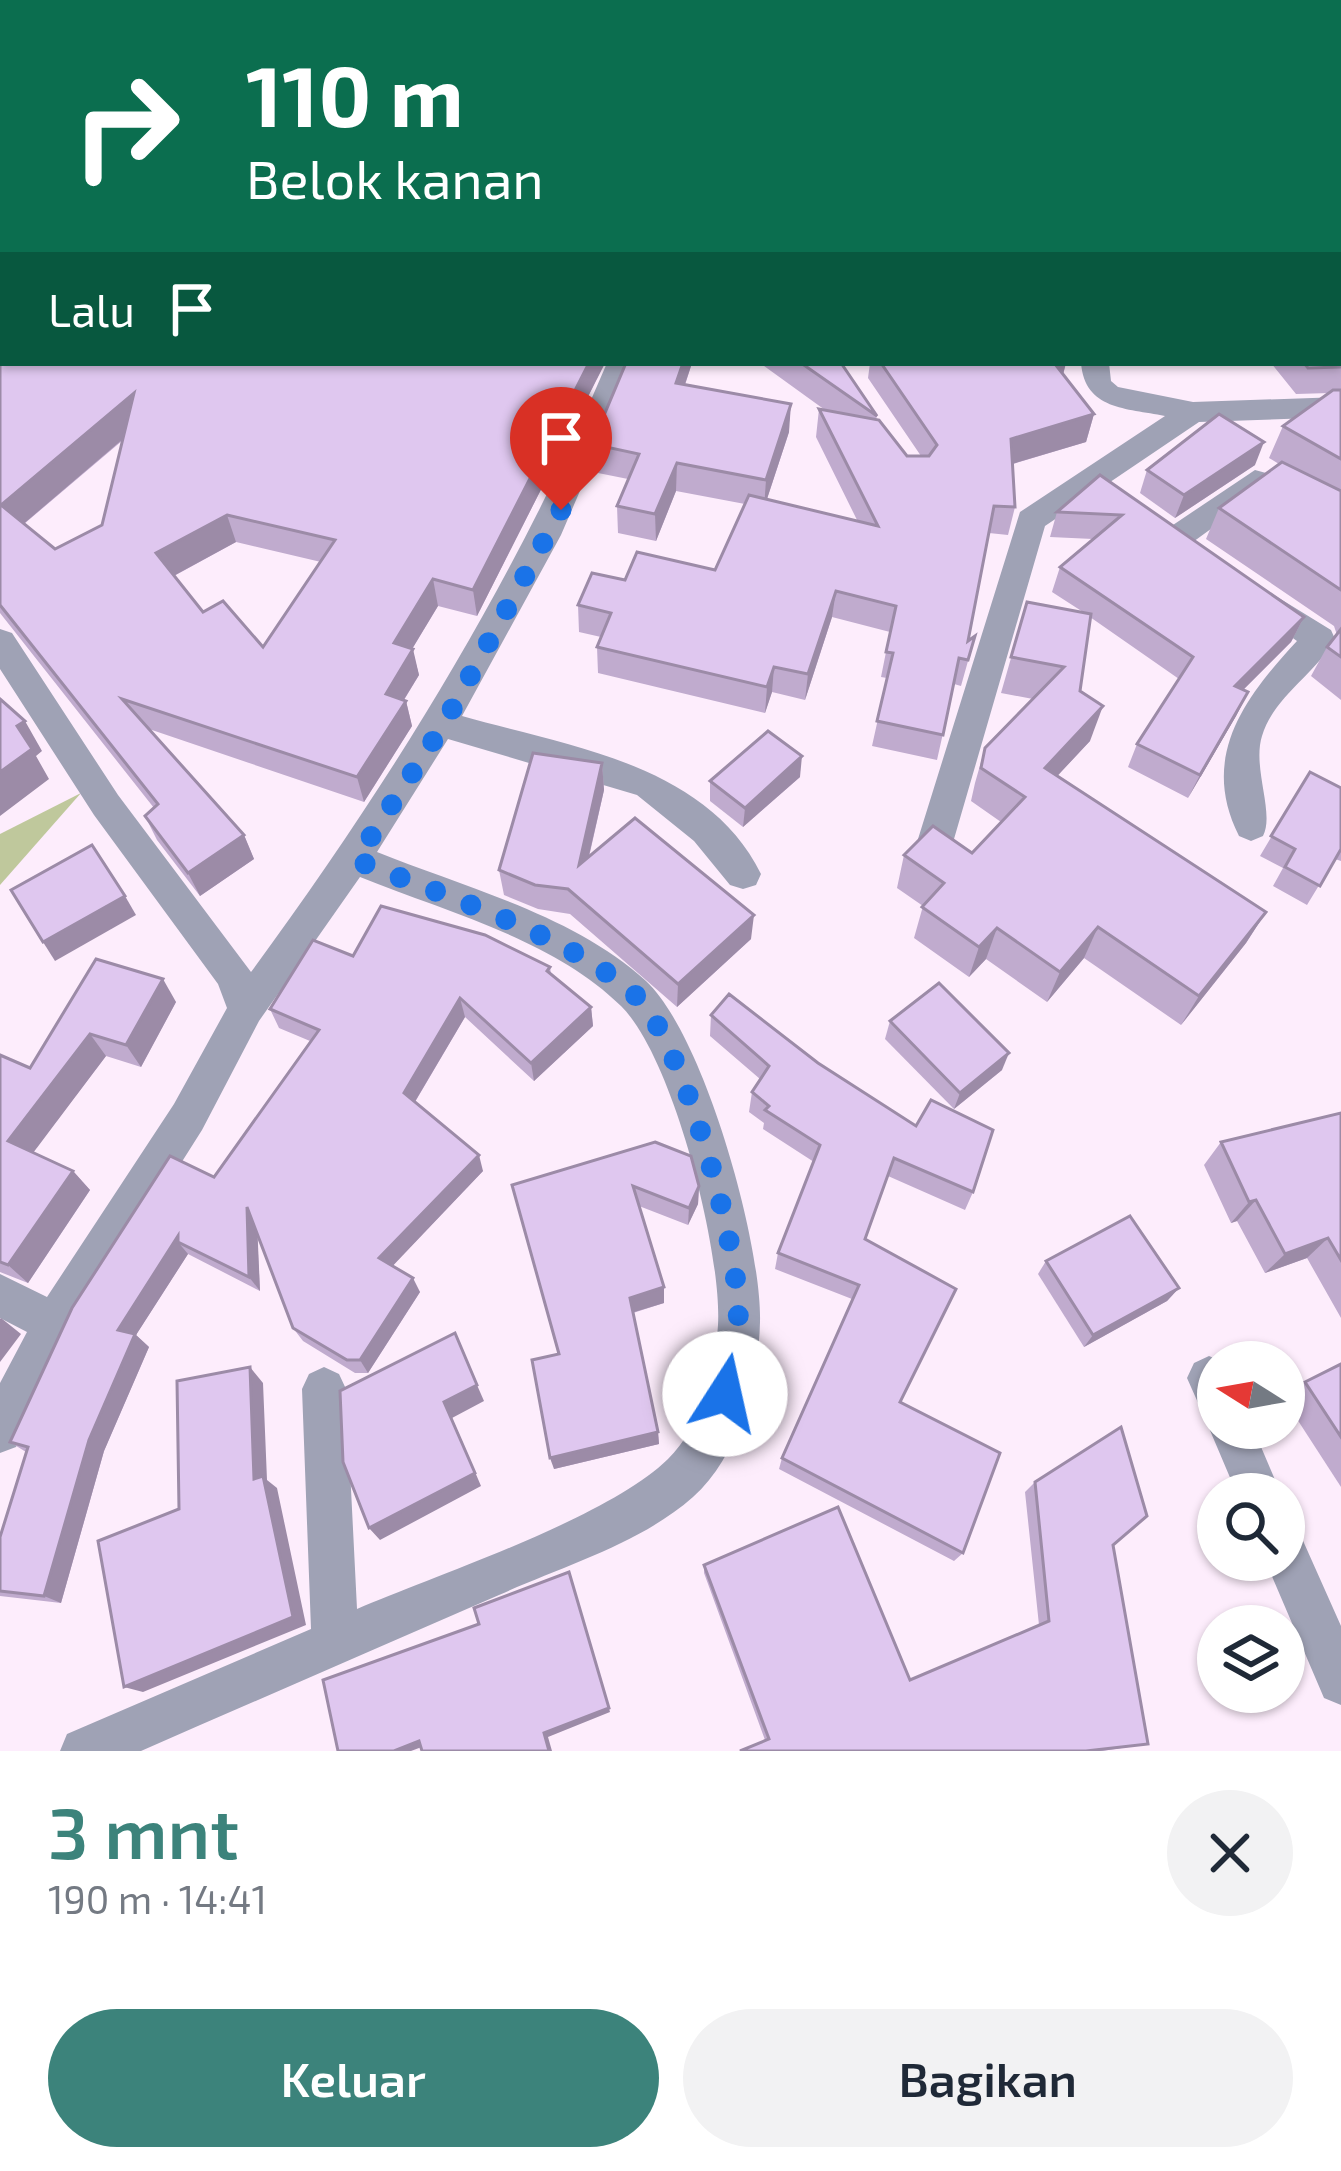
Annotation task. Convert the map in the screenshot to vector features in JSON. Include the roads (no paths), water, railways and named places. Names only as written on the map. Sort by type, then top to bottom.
[{"type":"street","points":[[0,1431],[54,1324],[197,1098],[246,1009],[356,860],[444,724],[552,530],[620,366]]},
{"type":"street","points":[[1096,366],[1100,391],[1192,412],[1341,407]]},
{"type":"street","points":[[936,839],[1017,551],[1031,520],[1192,412]]},
{"type":"street","points":[[1175,539],[1267,473],[1286,484]]},
{"type":"street","points":[[1088,478],[1220,570],[1330,630],[1248,717],[1240,741],[1240,784],[1251,826]]},
{"type":"street","points":[[0,642],[106,805],[234,976],[246,1009]]},
{"type":"street","points":[[444,724],[648,784],[707,831],[743,874]]},
{"type":"street","points":[[84,1751],[608,1524],[659,1497],[701,1455],[725,1394],[739,1320],[730,1256],[695,1111],[657,1020],[622,985],[550,942],[356,860]]},
{"type":"street","points":[[0,1295],[54,1324]]},
{"type":"street","points":[[323,1389],[335,1639]]},
{"type":"street","points":[[1297,1581],[1341,1681]]}]
